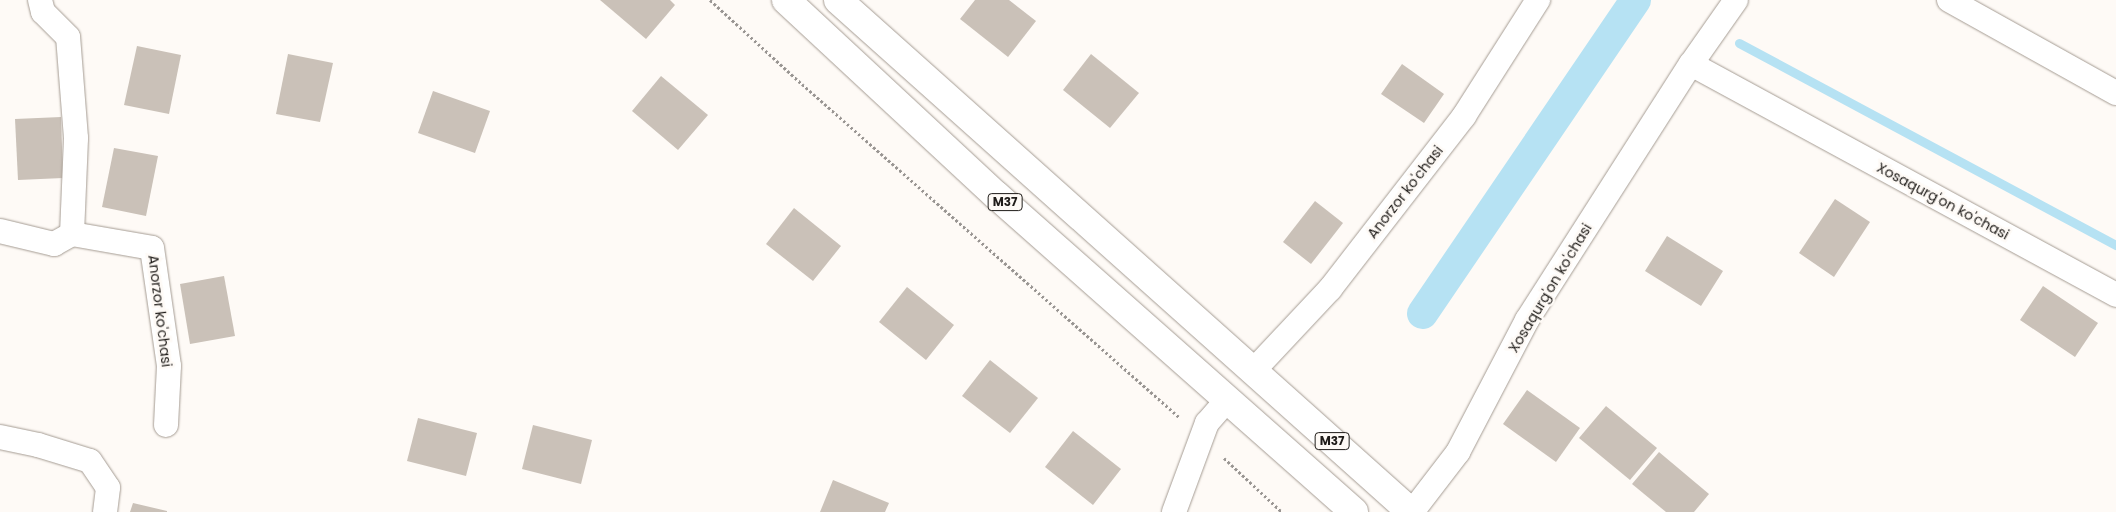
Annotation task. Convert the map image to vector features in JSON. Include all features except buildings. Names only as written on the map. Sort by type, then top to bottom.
[{"type":"highway","name":"M37","points":[[786,0],[996,195],[1354,512]]},
{"type":"highway","name":"M37","points":[[838,0],[1411,512]]},
{"type":"street","points":[[0,231],[54,244],[72,234],[76,138],[68,37],[43,12],[40,0]]},
{"type":"street","name":"Anorzor ko'chasi","points":[[1254,370],[1330,289],[1458,124],[1538,0]]},
{"type":"street","name":"Xosaqurg'on ko'chasi","points":[[1411,512],[1458,452],[1527,320],[1691,64],[1736,0]]},
{"type":"street","points":[[1949,0],[2116,93]]},
{"type":"street","name":"Xosaqurg'on ko'chasi","points":[[1691,64],[2116,295]]},
{"type":"street","name":"Anorzor ko'chasi","points":[[72,234],[152,248],[169,366],[166,425]]},
{"type":"street","points":[[1174,512],[1206,423],[1227,400]]},
{"type":"street","points":[[0,437],[38,445],[90,461],[108,488],[105,512]]},
{"type":"path","points":[[710,0],[1201,437],[1282,512]]},
{"type":"waterway","points":[[1422,313],[1635,0]]},
{"type":"waterway","points":[[1739,43],[2116,245]]}]
